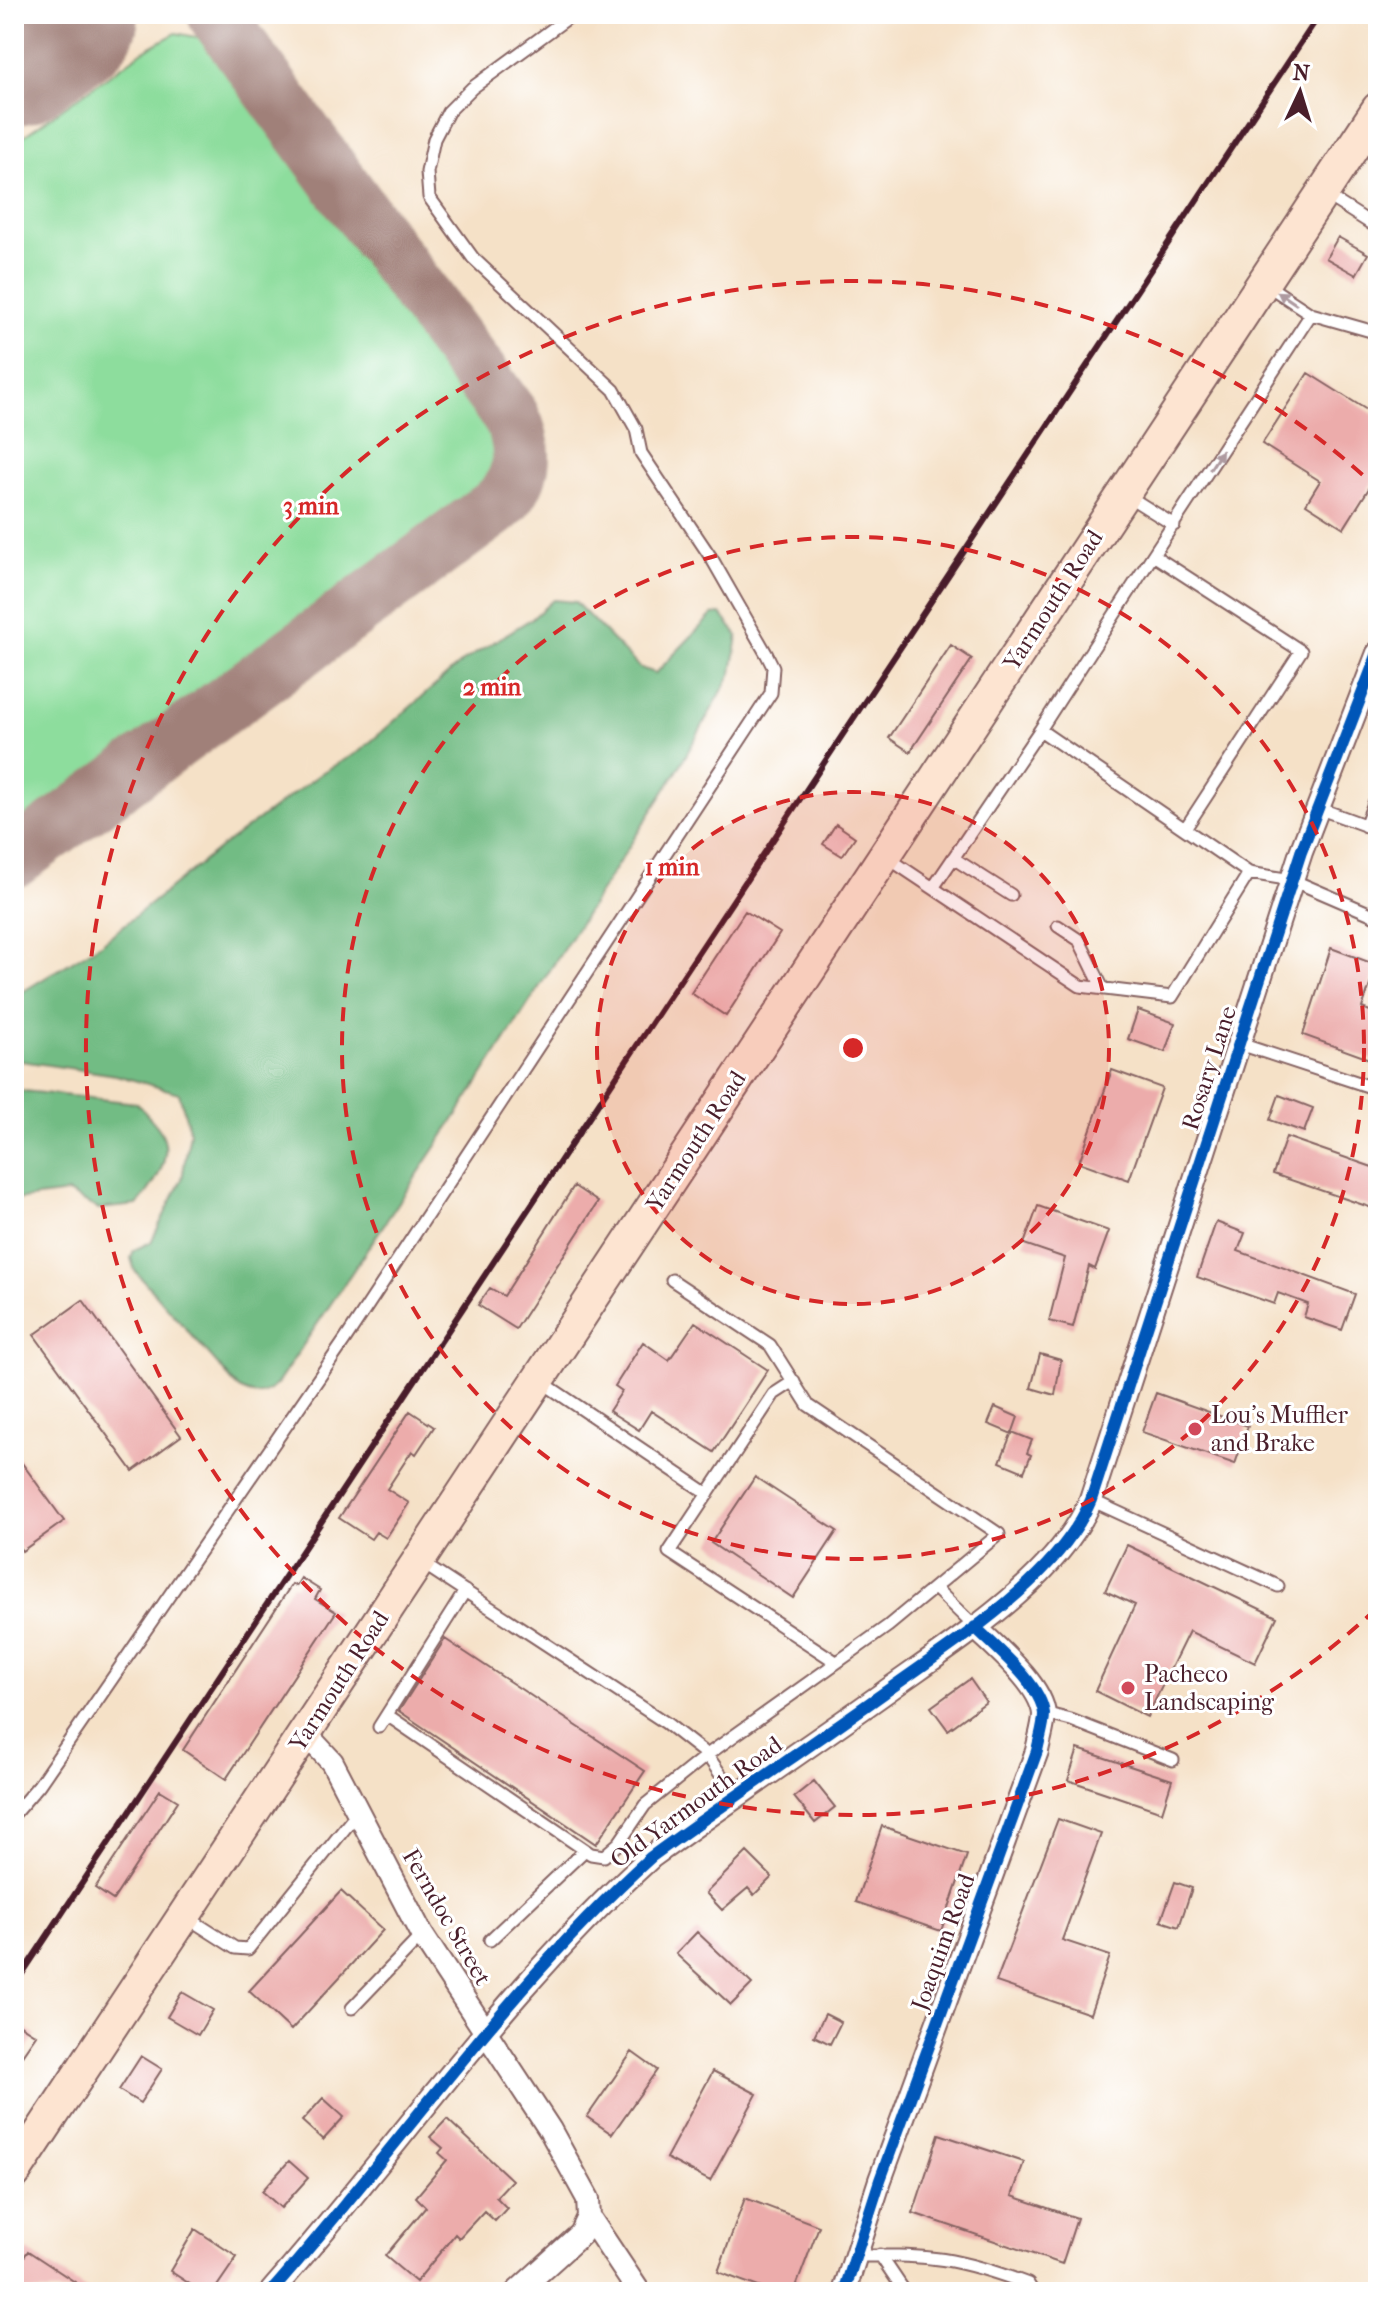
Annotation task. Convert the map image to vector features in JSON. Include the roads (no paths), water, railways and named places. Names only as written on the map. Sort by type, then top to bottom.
[{"type":"main road","name":"Yarmouth Road","points":[[14,2173],[1378,109]]},
{"type":"street","name":"Rosary Lane","points":[[1091,1500],[1292,880],[1378,653]]},
{"type":"street","name":"Old Yarmouth Road","points":[[271,2292],[486,2033],[624,1881],[651,1857],[975,1627],[1054,1556],[1079,1524],[1091,1500]]},
{"type":"street","points":[[975,1627],[1018,1669],[1034,1691],[1044,1713]]},
{"type":"street","name":"Joaquim Road","points":[[844,2292],[854,2256],[1030,1773],[1044,1713]]},
{"type":"street","name":"Ferndoc Street","points":[[305,1733],[332,1762],[422,1935],[577,2176],[588,2199],[589,2217],[639,2292]]},
{"type":"street","points":[[517,2292],[581,2234],[589,2217]]},
{"type":"lane","points":[[14,1814],[39,1785],[289,1424],[771,693],[773,667],[767,655],[712,559],[641,453],[636,429],[614,390],[473,258],[429,197],[427,172],[434,139],[448,112],[472,88],[573,14]]},
{"type":"lane","points":[[1323,192],[1378,228]]},
{"type":"lane","points":[[1263,282],[1311,314],[1378,333]]},
{"type":"lane","points":[[933,888],[1040,730],[1311,314]]},
{"type":"lane","points":[[1124,494],[1174,525]]},
{"type":"lane","points":[[1153,555],[1301,651],[1185,829]]},
{"type":"lane","points":[[1040,730],[1249,873],[1292,880],[1378,917]]},
{"type":"lane","points":[[1365,826],[1378,793]]},
{"type":"lane","points":[[1318,808],[1378,830]]},
{"type":"lane","points":[[884,856],[1080,986],[1172,997],[1249,873]]},
{"type":"lane","points":[[953,858],[1011,895]]},
{"type":"lane","points":[[1058,926],[1079,940],[1103,989]]},
{"type":"lane","points":[[1240,1044],[1371,1087],[1378,1083]]},
{"type":"lane","points":[[387,1715],[585,1850],[597,1856],[611,1852],[645,1805],[707,1755],[936,1589],[999,1534],[808,1405],[770,1345],[672,1280]]},
{"type":"lane","points":[[538,1379],[708,1494]]},
{"type":"lane","points":[[794,1381],[774,1394],[669,1552],[836,1662]]},
{"type":"lane","points":[[1091,1500],[1278,1586]]},
{"type":"lane","points":[[418,1561],[666,1723],[707,1755],[737,1798]]},
{"type":"lane","points":[[936,1589],[975,1627]]},
{"type":"lane","points":[[379,1727],[465,1591]]},
{"type":"lane","points":[[1044,1713],[1071,1720],[1173,1760]]},
{"type":"lane","points":[[185,1916],[235,1948],[248,1949],[358,1812]]},
{"type":"lane","points":[[490,1940],[585,1850]]},
{"type":"lane","points":[[352,2008],[422,1935]]},
{"type":"lane","points":[[880,2255],[905,2292]]},
{"type":"lane","points":[[854,2256],[948,2258],[1028,2284],[1033,2292]]},
{"type":"railway","points":[[14,1986],[1320,14]]},
{"type":"place","name":"Lou's Muffler and Brake","points":[[1195,1429]]},
{"type":"place","name":"Pacheco Landscaping","points":[[1128,1688]]}]
